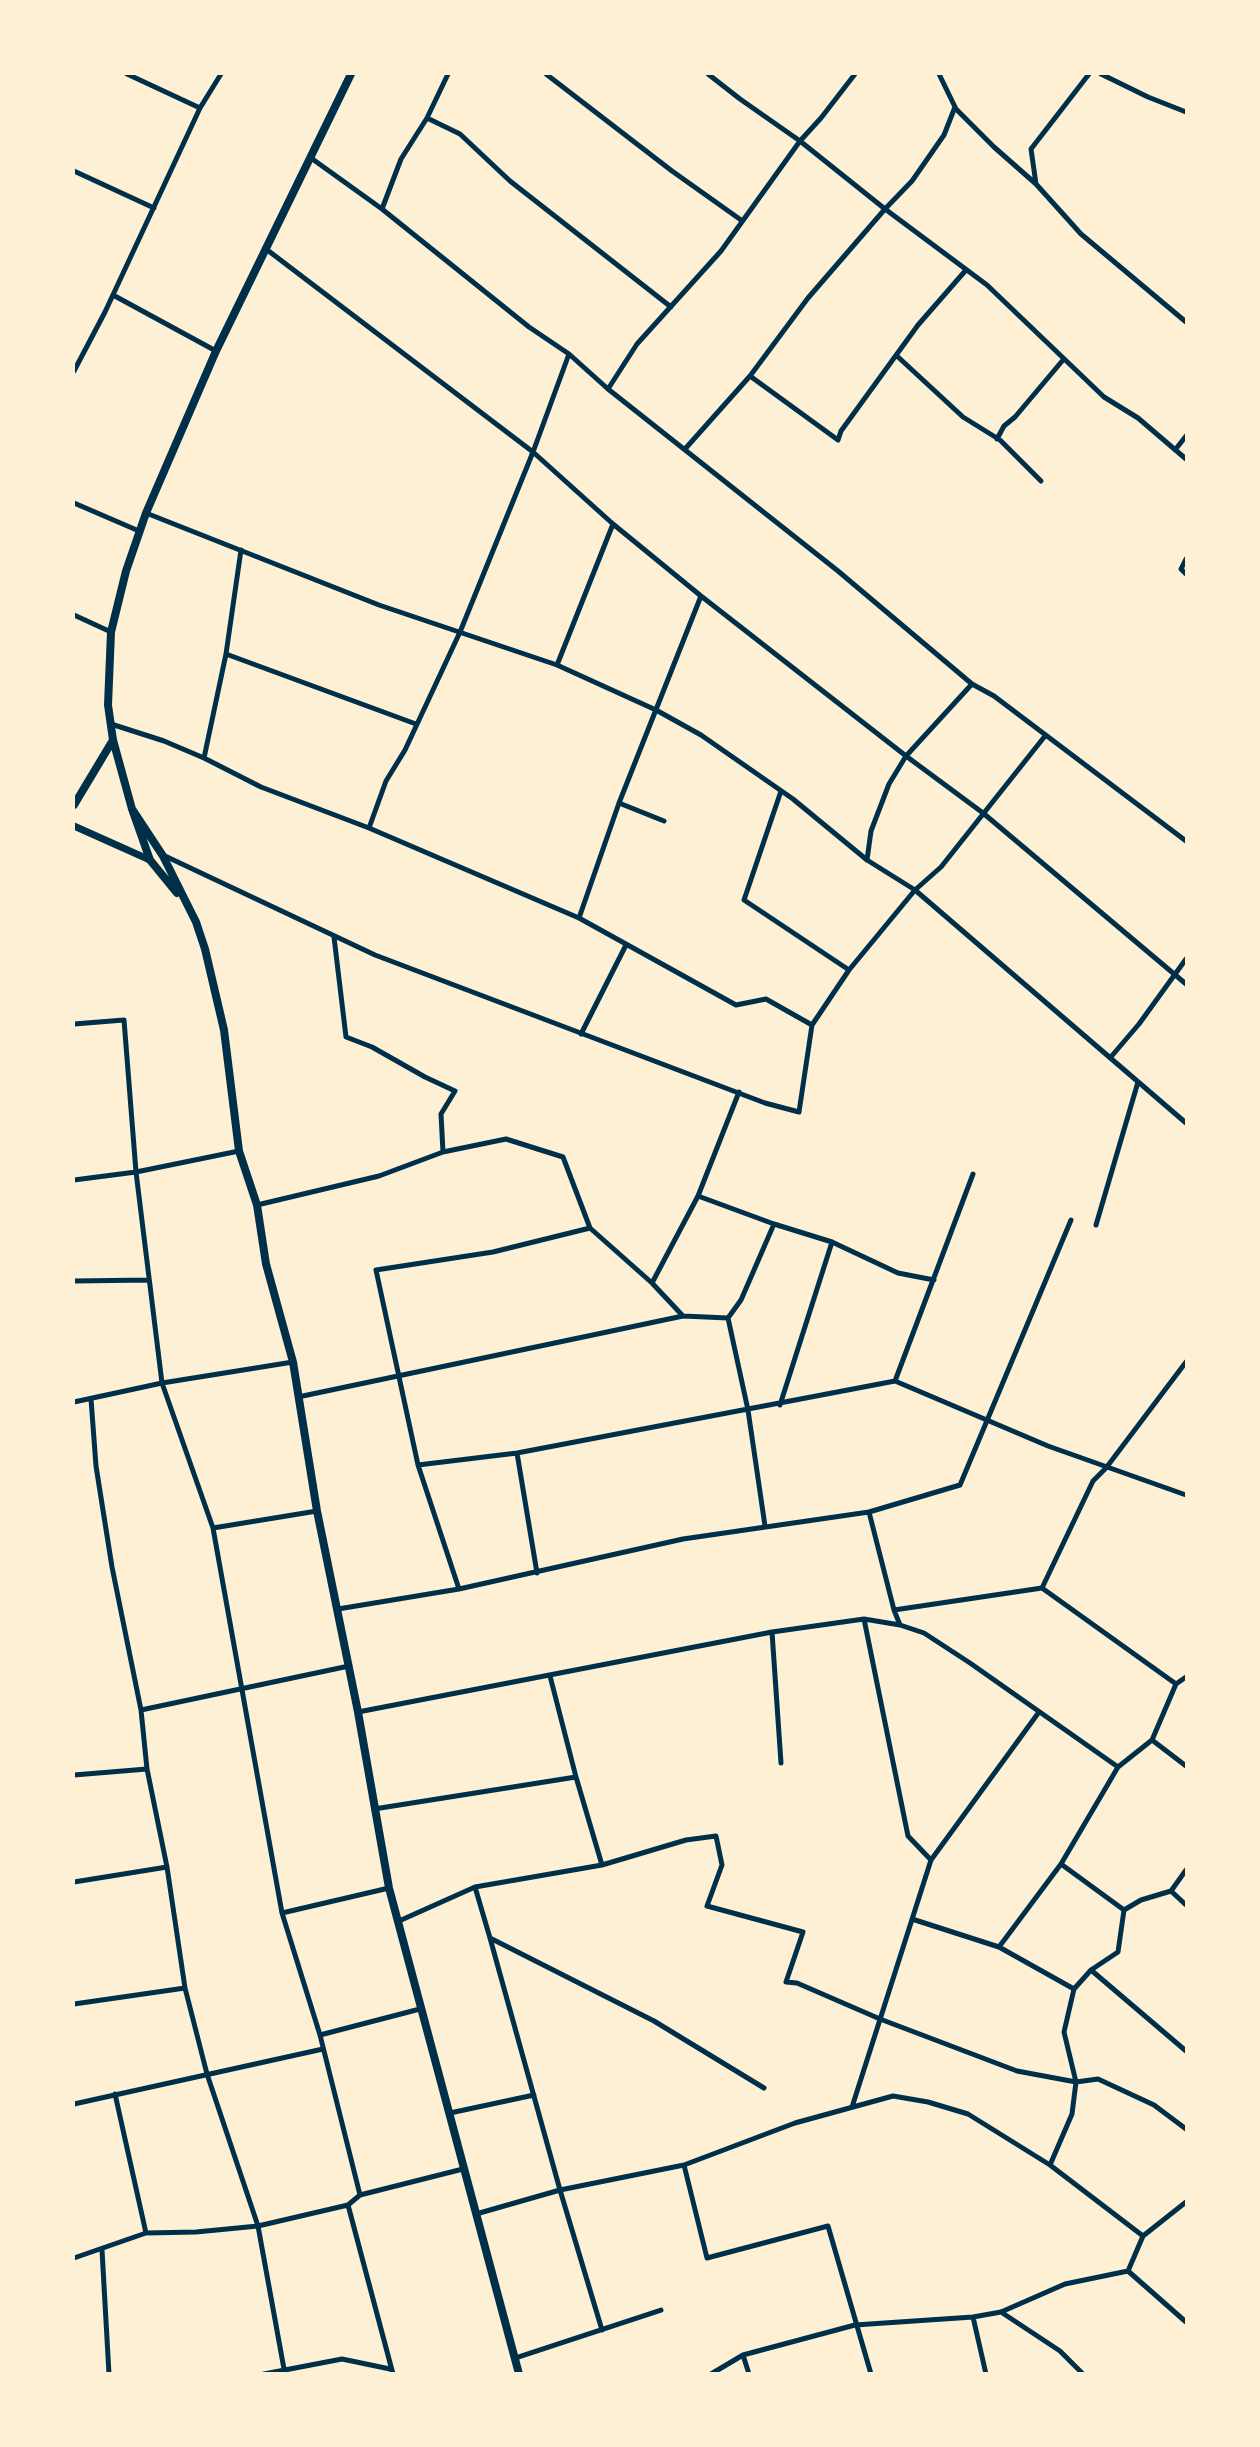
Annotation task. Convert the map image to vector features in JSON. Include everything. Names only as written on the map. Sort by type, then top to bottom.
[{"type":"main road","points":[[186,904],[150,860],[113,740],[108,694],[111,632],[126,571],[146,513],[216,351],[351,74]]},
{"type":"main road","points":[[74,805],[113,740]]},
{"type":"main road","points":[[132,808],[163,856],[196,922],[205,949],[224,1030],[239,1151],[257,1205],[266,1264],[293,1362],[317,1511],[358,1712],[388,1888],[519,2374]]},
{"type":"street","points":[[127,74],[200,108]]},
{"type":"street","points":[[74,371],[113,295],[200,108],[221,74]]},
{"type":"street","points":[[382,209],[401,159],[427,118],[448,74]]},
{"type":"street","points":[[546,74],[672,171],[741,220]]},
{"type":"street","points":[[708,74],[987,285],[1104,397],[1138,418],[1186,459]]},
{"type":"street","points":[[608,389],[637,344],[721,251],[800,141],[855,74]]},
{"type":"street","points":[[939,74],[955,107],[994,148],[1036,184],[1081,234],[1186,322]]},
{"type":"street","points":[[1036,184],[1031,149],[1089,74]]},
{"type":"street","points":[[1101,74],[1186,112]]},
{"type":"street","points":[[685,449],[750,376],[808,298],[928,161],[944,135],[955,107]]},
{"type":"street","points":[[427,118],[460,134],[510,181],[671,307]]},
{"type":"street","points":[[312,158],[382,209],[529,327],[569,354],[608,389],[838,571],[972,684],[993,696],[1186,841]]},
{"type":"street","points":[[74,171],[154,208]]},
{"type":"street","points":[[266,249],[533,452],[612,524],[906,756],[983,813],[1186,984]]},
{"type":"street","points":[[750,376],[838,440],[841,431],[918,325],[966,270]]},
{"type":"street","points":[[113,295],[216,351]]},
{"type":"street","points":[[369,828],[386,781],[405,750],[460,632],[533,452],[569,354]]},
{"type":"street","points":[[897,356],[963,416],[997,439],[1041,481]]},
{"type":"street","points":[[997,439],[1004,426],[1015,417],[1063,360]]},
{"type":"street","points":[[1175,450],[1186,436]]},
{"type":"street","points":[[74,503],[139,531]]},
{"type":"street","points":[[146,513],[379,605],[557,665],[656,710],[701,735],[781,791],[867,860],[915,890],[1186,1123]]},
{"type":"street","points":[[557,665],[612,524]]},
{"type":"street","points":[[204,758],[226,654],[241,550]]},
{"type":"street","points":[[1186,559],[1181,569],[1186,574]]},
{"type":"street","points":[[579,918],[619,803],[701,596]]},
{"type":"street","points":[[74,615],[111,632]]},
{"type":"street","points":[[226,654],[416,724]]},
{"type":"street","points":[[867,860],[871,831],[889,784],[906,756],[972,684]]},
{"type":"street","points":[[111,724],[164,741],[261,787],[369,828],[579,918],[736,1005],[766,999],[812,1025]]},
{"type":"street","points":[[163,856],[281,909],[334,937],[581,1034],[739,1093],[799,1112],[812,1025],[849,970],[915,890],[941,867],[1045,736]]},
{"type":"street","points":[[781,791],[744,900],[849,970]]},
{"type":"street","points":[[619,803],[664,821]]},
{"type":"street","points":[[74,825],[150,860]]},
{"type":"street","points":[[334,937],[346,1037],[372,1047],[455,1091],[441,1114],[443,1152]]},
{"type":"street","points":[[581,1034],[626,945]]},
{"type":"street","points":[[1110,1058],[1139,1024],[1186,959]]},
{"type":"street","points":[[74,1024],[124,1020],[136,1172],[162,1383],[213,1528],[282,1913],[320,2035],[360,2195]]},
{"type":"street","points":[[1096,1225],[1138,1082]]},
{"type":"street","points":[[652,1283],[698,1196],[739,1093]]},
{"type":"street","points":[[257,1205],[379,1176],[443,1152],[506,1139],[563,1157],[590,1228],[652,1283],[683,1316]]},
{"type":"street","points":[[74,1180],[136,1172],[239,1151]]},
{"type":"street","points":[[895,1381],[973,1174]]},
{"type":"street","points":[[698,1196],[774,1224],[832,1241],[898,1273],[934,1280]]},
{"type":"street","points":[[338,1609],[459,1589],[670,1542],[869,1512],[960,1485],[1071,1220]]},
{"type":"street","points":[[727,1318],[741,1300],[774,1224]]},
{"type":"street","points":[[459,1589],[418,1465],[376,1270],[493,1252],[590,1228]]},
{"type":"street","points":[[780,1405],[832,1241]]},
{"type":"street","points":[[74,1280],[149,1280]]},
{"type":"street","points":[[298,1397],[397,1374],[514,1353],[683,1316],[727,1318]]},
{"type":"street","points":[[727,1318],[748,1410],[765,1526]]},
{"type":"street","points":[[74,1402],[162,1383],[293,1362]]},
{"type":"street","points":[[1042,1588],[1093,1481],[1106,1468],[1186,1362]]},
{"type":"street","points":[[418,1465],[517,1453],[895,1381],[986,1422],[1186,1495]]},
{"type":"street","points":[[91,1399],[96,1466],[112,1567],[141,1710],[147,1769],[167,1867],[185,1988],[207,2074],[258,2226],[284,2368]]},
{"type":"street","points":[[517,1453],[537,1573]]},
{"type":"street","points":[[213,1528],[317,1511]]},
{"type":"street","points":[[869,1512],[900,1625]]},
{"type":"street","points":[[894,1610],[1042,1588],[1176,1684]]},
{"type":"street","points":[[864,1619],[908,1836],[931,1860]]},
{"type":"street","points":[[358,1712],[772,1632],[864,1619],[900,1625],[924,1633],[1118,1767]]},
{"type":"street","points":[[772,1632],[781,1763]]},
{"type":"street","points":[[141,1710],[349,1666]]},
{"type":"street","points":[[550,1676],[602,1866]]},
{"type":"street","points":[[999,1947],[1061,1864],[1118,1767],[1152,1740],[1176,1684],[1186,1676]]},
{"type":"street","points":[[852,2107],[931,1860],[1039,1712]]},
{"type":"street","points":[[1152,1740],[1186,1766]]},
{"type":"street","points":[[74,1775],[147,1769]]},
{"type":"street","points":[[374,1809],[576,1777]]},
{"type":"street","points":[[399,1921],[475,1887],[602,1866],[686,1840],[716,1836],[722,1865],[707,1906],[803,1932],[786,1982],[797,1983],[880,2019],[1017,2071],[1076,2082],[1098,2079],[1154,2105],[1186,2129]]},
{"type":"street","points":[[1061,1864],[1124,1910]]},
{"type":"street","points":[[74,1882],[167,1867]]},
{"type":"street","points":[[1124,1910],[1141,1900],[1171,1891],[1186,1870]]},
{"type":"street","points":[[475,1887],[602,2330]]},
{"type":"street","points":[[282,1913],[388,1888]]},
{"type":"street","points":[[1171,1891],[1186,1905]]},
{"type":"street","points":[[1050,2165],[1072,2114],[1076,2082],[1064,2032],[1074,1989],[1091,1970],[1118,1952],[1124,1910]]},
{"type":"street","points":[[912,1919],[999,1947],[1074,1989]]},
{"type":"street","points":[[490,1938],[654,2021],[764,2088]]},
{"type":"street","points":[[1091,1970],[1186,2051]]},
{"type":"street","points":[[74,2004],[185,1988]]},
{"type":"street","points":[[320,2035],[420,2010]]},
{"type":"street","points":[[74,2104],[323,2049]]},
{"type":"street","points":[[115,2094],[146,2233]]},
{"type":"street","points":[[450,2113],[534,2095]]},
{"type":"street","points":[[476,2214],[560,2190],[684,2165],[795,2123],[893,2096],[968,2114],[1050,2165],[1143,2236]]},
{"type":"street","points":[[684,2165],[706,2258],[828,2226],[871,2374]]},
{"type":"street","points":[[74,2258],[146,2233],[196,2232],[258,2226],[348,2205],[360,2195],[463,2169]]},
{"type":"street","points":[[1128,2271],[1143,2236],[1186,2203]]},
{"type":"street","points":[[264,2374],[284,2368],[342,2359],[392,2371],[348,2205]]},
{"type":"street","points":[[102,2250],[109,2374]]},
{"type":"street","points":[[711,2374],[743,2355],[855,2325],[973,2317],[1001,2312],[1065,2284],[1128,2271]]},
{"type":"street","points":[[1128,2271],[1186,2322]]},
{"type":"street","points":[[514,2358],[661,2310]]},
{"type":"street","points":[[1001,2312],[1060,2351],[1083,2374]]},
{"type":"street","points":[[973,2317],[986,2374]]},
{"type":"street","points":[[743,2355],[749,2374]]}]
